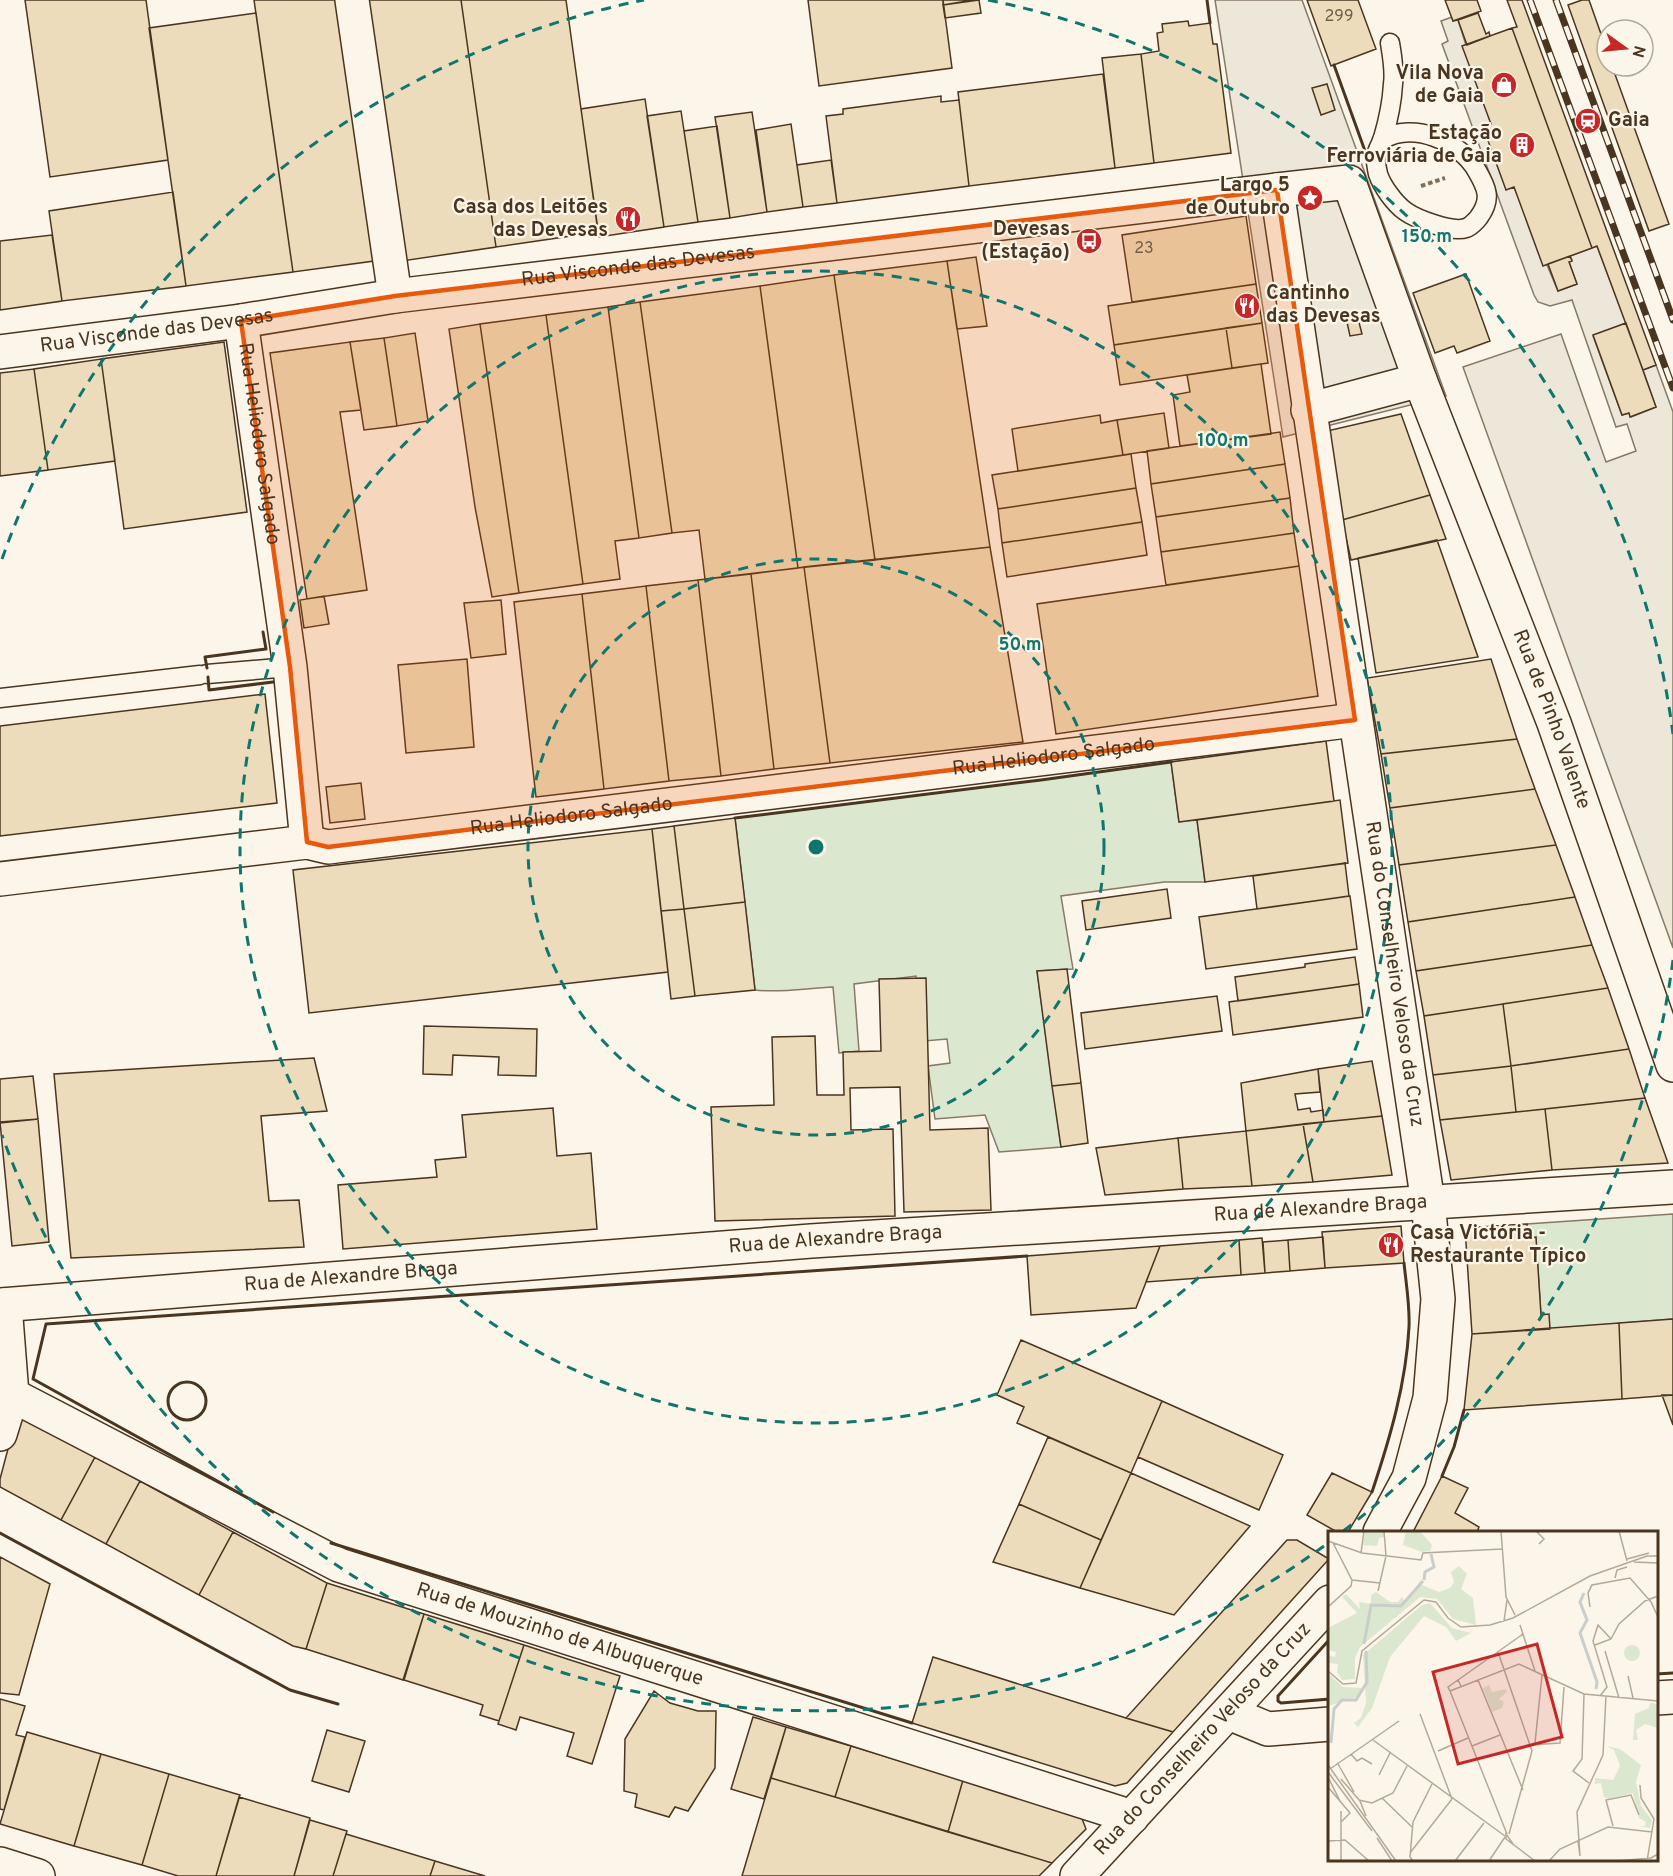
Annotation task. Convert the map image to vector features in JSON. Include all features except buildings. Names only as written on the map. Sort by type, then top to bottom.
[{"type":"street","points":[[352,0],[395,296]]},
{"type":"street","points":[[1364,178],[1420,380],[1308,410],[1277,190],[1364,178]]},
{"type":"street","name":"Rua Visconde das Devesas","points":[[0,352],[241,321],[395,296],[1277,190]]},
{"type":"street","name":"Rua Heliodoro Salgado","points":[[241,321],[290,667],[307,842],[328,847],[1355,720]]},
{"type":"street","name":"Rua de Pinho Valente","points":[[1420,380],[1554,723],[1673,1065]]},
{"type":"street","name":"Rua do Conselheiro Veloso da Cruz","points":[[1308,410],[1428,1203],[1438,1299],[1430,1398],[1409,1478],[1381,1531]]},
{"type":"street","points":[[0,879],[307,842]]},
{"type":"street","name":"Rua de Alexandre Braga","points":[[3,1305],[811,1241],[1673,1187]]},
{"type":"street","points":[[0,1434],[12,1395],[3,1305]]},
{"type":"street","name":"Rua de Mouzinho de Albuquerque","points":[[12,1395],[339,1565],[1132,1817]]},
{"type":"street","name":"Rua do Conselheiro Veloso da Cruz","points":[[1077,1876],[1328,1603]]},
{"type":"street","points":[[1658,1698],[1673,1697]]},
{"type":"street","points":[[1229,1713],[1268,1729],[1328,1724]]},
{"type":"street","points":[[0,1864],[38,1876]]},
{"type":"lane","points":[[1382,140],[1392,134],[1405,132],[1430,135],[1459,149],[1475,167],[1485,185],[1488,203],[1478,220],[1465,228],[1446,227],[1423,220],[1404,210],[1392,198],[1364,178],[1376,157],[1382,140],[1394,82],[1390,43]]},
{"type":"lane","points":[[0,698],[204,674],[290,667]]},
{"type":"path","points":[[1411,190],[1453,175]]},
{"type":"highlighted area","points":[[1277,190],[1355,720],[328,847],[307,842],[290,667],[241,321],[395,296]]},
{"type":"green space","points":[[1171,762],[1179,822],[1197,820],[1205,882],[1164,882],[1061,896],[1073,969],[1037,971],[1061,1147],[999,1152],[985,1115],[935,1119],[928,1066],[950,1063],[947,1039],[924,1041],[916,976],[854,984],[859,1051],[839,1053],[833,987],[784,991],[755,990],[735,818]]},
{"type":"green space","points":[[1673,1214],[1673,1319],[1550,1329],[1541,1315],[1536,1238],[1528,1238],[1527,1224]]},
{"type":"shaded area","name":"Largo 5 de Outubro","points":[[1215,0],[1302,0],[1446,396],[1283,437]]},
{"type":"shaded area","points":[[1452,17],[1453,21],[1458,20],[1514,187],[1558,291],[1577,284],[1569,262],[1572,260],[1570,256],[1597,246],[1626,323],[1593,336],[1622,415],[1629,413],[1631,417],[1656,407],[1643,370],[1656,365],[1673,412],[1673,948],[1463,367],[1561,334],[1606,462],[1636,451],[1627,424],[1616,427],[1572,300],[1550,306],[1538,302],[1534,295],[1442,44],[1448,41],[1441,21]]},
{"type":"railway","points":[[1530,0],[1673,388]]},
{"type":"railway","points":[[1556,0],[1673,320]]},
{"type":"wall","points":[[1207,0],[1210,23]]},
{"type":"wall","points":[[1334,65],[1365,151]]},
{"type":"wall","points":[[207,668],[205,657],[266,649],[263,632]]},
{"type":"wall","points":[[208,677],[209,690],[273,682]]},
{"type":"wall","points":[[735,818],[1171,762]]},
{"type":"wall","points":[[273,1512],[33,1379],[46,1324],[1027,1256]]},
{"type":"wall","points":[[1372,1492],[1401,1390],[1407,1348],[1409,1319],[1404,1263]]},
{"type":"wall","points":[[187,1382],[201,1387],[206,1401],[201,1415],[187,1420],[173,1415],[168,1401],[173,1387],[187,1382]]},
{"type":"wall","points":[[1442,1476],[1454,1447],[1464,1410]]},
{"type":"wall","points":[[0,1533],[290,1690],[338,1704]]},
{"type":"wall","points":[[331,1543],[912,1723]]},
{"type":"wall","points":[[1328,1641],[1278,1696],[1278,1701],[1281,1703],[1328,1699]]},
{"type":"wall","points":[[1658,1674],[1673,1673]]},
{"type":"place","name":"Vila Nova de Gaia","points":[[1504,85]]},
{"type":"place","name":"Gaia","points":[[1588,121]]},
{"type":"place","name":"Estação Ferroviária de Gaia","points":[[1522,145]]},
{"type":"place","name":"Largo 5 de Outubro","points":[[1310,198]]},
{"type":"place","name":"Casa dos Leitões das Devesas","points":[[628,219]]},
{"type":"place","name":"Devesas (Estação)","points":[[1089,241]]},
{"type":"place","name":"Cantinho das Devesas","points":[[1247,306]]},
{"type":"place","name":"Casa Victória - Restaurante Típico","points":[[1391,1245]]}]
